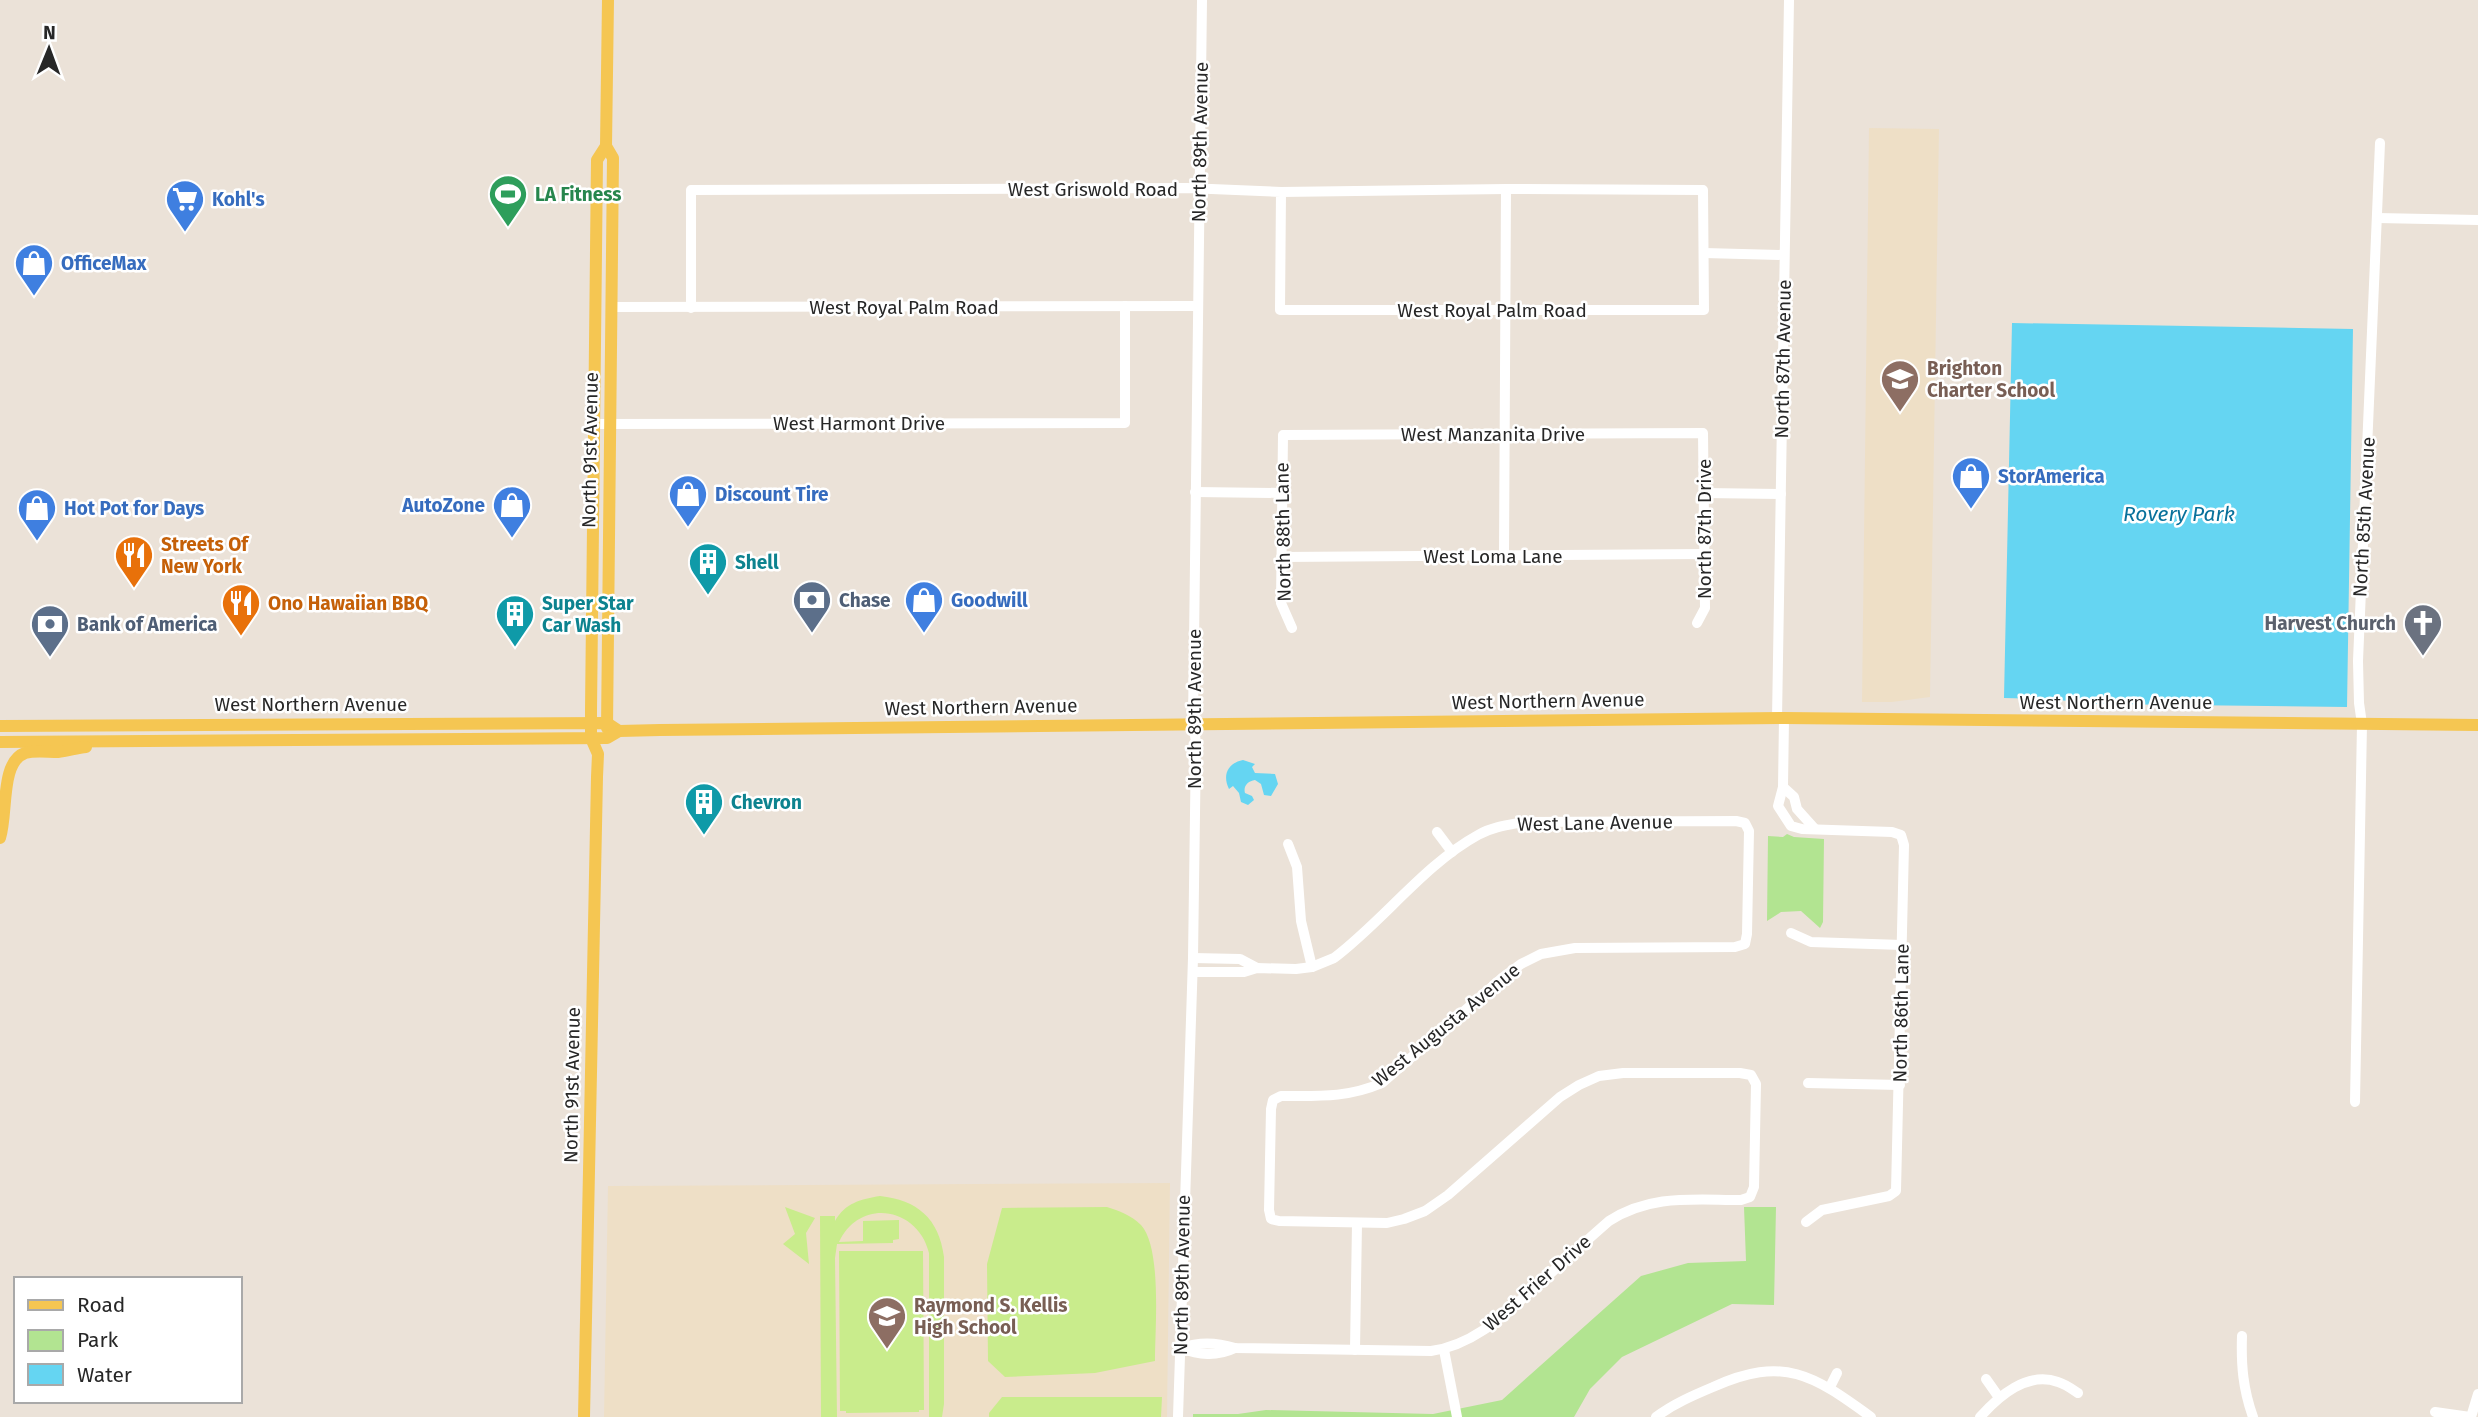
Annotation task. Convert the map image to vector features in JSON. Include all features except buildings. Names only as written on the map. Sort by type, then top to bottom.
[{"type":"main road","name":"North 91st Avenue","points":[[598,754],[607,738],[613,158],[606,146],[608,0]]},
{"type":"main road","name":"North 91st Avenue","points":[[584,1417],[598,754],[591,738],[597,160],[606,146]]},
{"type":"main road","points":[[597,231],[603,256],[604,294],[611,307]]},
{"type":"main road","points":[[593,495],[599,526],[599,573],[602,583],[608,585]]},
{"type":"main road","name":"West Northern Avenue","points":[[0,742],[607,738],[619,732],[1193,723],[1780,719],[2478,725]]},
{"type":"main road","points":[[295,723],[295,740]]},
{"type":"main road","points":[[607,723],[619,732]]},
{"type":"main road","name":"West Northern Avenue","points":[[0,726],[607,723]]},
{"type":"main road","points":[[0,838],[4,827],[5,774],[16,757],[27,752],[62,751],[110,741]]},
{"type":"street","name":"North 89th Avenue","points":[[1178,1417],[1193,971],[1195,492],[1202,0]]},
{"type":"street","name":"North 87th Avenue","points":[[1783,817],[1778,806],[1783,787],[1780,719],[1781,494],[1789,0]]},
{"type":"street","name":"North 85th Avenue","points":[[2355,1102],[2362,724],[2359,703],[2359,636],[2381,143]]},
{"type":"street","points":[[1504,555],[1506,189]]},
{"type":"street","name":"West Griswold Road","points":[[691,308],[691,190],[1703,190],[1704,254]]},
{"type":"street","name":"West Royal Palm Road","points":[[1281,192],[1280,310],[1704,310],[1704,254]]},
{"type":"street","points":[[2377,218],[2478,220]]},
{"type":"street","points":[[1704,254],[1784,255]]},
{"type":"street","name":"West Harmont Drive","points":[[594,424],[1125,423],[1125,306]]},
{"type":"street","name":"West Royal Palm Road","points":[[611,307],[1198,306]]},
{"type":"street","name":"West Manzanita Drive","points":[[1283,435],[1703,433]]},
{"type":"street","name":"North 87th Drive","points":[[1697,623],[1704,608],[1703,433]]},
{"type":"street","name":"North 88th Lane","points":[[1283,435],[1281,603],[1292,628]]},
{"type":"street","points":[[1195,492],[1281,493]]},
{"type":"street","points":[[1704,493],[1781,494]]},
{"type":"street","name":"West Loma Lane","points":[[1281,557],[1705,554]]},
{"type":"street","points":[[1783,787],[1794,797],[1797,808],[1815,829]]},
{"type":"street","points":[[1797,808],[1783,817],[1791,826],[1802,830],[1815,829]]},
{"type":"street","name":"West Lane Avenue","points":[[1193,971],[1244,972],[1257,968],[1312,967],[1334,958],[1452,852],[1479,834],[1499,826],[1524,822],[1745,823],[1749,831],[1745,944]]},
{"type":"street","name":"North 86th Lane","points":[[1806,1222],[1822,1210],[1889,1196],[1896,1191],[1900,1085],[1904,845],[1901,835],[1892,832],[1815,829]]},
{"type":"street","points":[[1437,832],[1452,852]]},
{"type":"street","points":[[1288,844],[1297,867],[1301,921],[1312,967]]},
{"type":"street","points":[[1791,933],[1811,942],[1902,945]]},
{"type":"street","name":"West Augusta Avenue","points":[[1357,1223],[1271,1219],[1269,1210],[1273,1100],[1281,1096],[1345,1096],[1382,1083],[1502,978],[1541,954],[1575,948],[1735,947],[1745,944]]},
{"type":"street","name":"West Lane Avenue","points":[[1193,958],[1240,959],[1257,968]]},
{"type":"street","name":"West Frier Drive","points":[[1180,1348],[1197,1343],[1220,1343],[1235,1348],[1444,1350],[1464,1342],[1501,1317],[1608,1221],[1620,1214],[1646,1202],[1661,1200],[1750,1197],[1754,1187],[1756,1084],[1751,1075],[1740,1073],[1623,1073],[1599,1076],[1559,1097],[1448,1195],[1425,1211],[1387,1223],[1357,1223]]},
{"type":"street","points":[[1808,1083],[1900,1085]]},
{"type":"street","points":[[1355,1350],[1357,1223]]},
{"type":"street","points":[[2242,1336],[2241,1366],[2245,1395],[2253,1417]]},
{"type":"street","points":[[1444,1350],[1457,1417]]},
{"type":"street","points":[[1656,1417],[1676,1404],[1749,1373],[1783,1371],[1830,1387],[1871,1417]]},
{"type":"street","points":[[1830,1387],[1837,1373]]},
{"type":"street","points":[[1986,1379],[1998,1396]]},
{"type":"street","points":[[1980,1417],[1998,1396],[2020,1384],[2040,1379],[2058,1381],[2078,1393]]},
{"type":"street","points":[[2435,1412],[2471,1417],[2478,1394]]},
{"type":"shaded area","name":"Brighton Charter School","points":[[1869,128],[1939,129],[1930,697],[1892,702],[1862,702]]},
{"type":"shaded area","name":"Raymond S. Kellis High School","points":[[1170,1183],[1167,1417],[604,1417],[608,1186]]},
{"type":"green space","points":[[1787,834],[1824,839],[1823,922],[1820,928],[1801,911],[1781,912],[1767,921],[1768,836],[1783,837]]},
{"type":"green space","points":[[880,1196],[905,1202],[924,1213],[941,1243],[944,1257],[942,1417],[929,1417],[929,1253],[923,1237],[913,1226],[901,1217],[888,1213],[860,1218],[848,1228],[839,1242],[863,1241],[863,1221],[899,1220],[899,1239],[893,1240],[893,1243],[837,1244],[837,1417],[821,1417],[820,1216],[835,1216],[835,1221],[854,1203]]},
{"type":"green space","points":[[785,1207],[815,1218],[806,1233],[809,1264],[783,1244],[795,1234]]},
{"type":"green space","points":[[1107,1207],[1133,1219],[1148,1236],[1155,1269],[1155,1361],[1095,1373],[1005,1377],[988,1361],[987,1264],[1002,1208]]},
{"type":"green space","points":[[1744,1207],[1776,1207],[1774,1305],[1732,1304],[1622,1357],[1590,1389],[1574,1417],[1193,1417],[1193,1414],[1238,1414],[1266,1410],[1433,1414],[1502,1400],[1641,1276],[1688,1263],[1746,1261]]},
{"type":"green space","points":[[839,1251],[923,1251],[924,1410],[840,1411]]},
{"type":"green space","points":[[1002,1397],[1162,1397],[1161,1417],[989,1417],[989,1413]]},
{"type":"water","name":"Rovery Park","points":[[2012,323],[2353,329],[2347,707],[2096,704],[2004,698]]},
{"type":"water","points":[[1243,760],[1255,764],[1252,767],[1255,773],[1275,774],[1278,784],[1271,796],[1264,795],[1261,784],[1255,780],[1245,786],[1245,793],[1254,800],[1248,805],[1241,802],[1239,793],[1233,786],[1229,789],[1226,774],[1230,767]]},
{"type":"place","name":"LA Fitness","points":[[508,228]]},
{"type":"place","name":"Kohl's","points":[[185,233]]},
{"type":"place","name":"OfficeMax","points":[[34,297]]},
{"type":"place","name":"Brighton Charter School","points":[[1900,413]]},
{"type":"place","name":"StorAmerica","points":[[1971,510]]},
{"type":"place","name":"Discount Tire","points":[[688,528]]},
{"type":"place","name":"AutoZone","points":[[512,539]]},
{"type":"place","name":"Hot Pot for Days","points":[[37,542]]},
{"type":"place","name":"Streets Of New York","points":[[134,589]]},
{"type":"place","name":"Shell","points":[[708,596]]},
{"type":"place","name":"Chase","points":[[812,634]]},
{"type":"place","name":"Goodwill","points":[[924,634]]},
{"type":"place","name":"Ono Hawaiian BBQ","points":[[241,637]]},
{"type":"place","name":"Super Star Car Wash","points":[[515,648]]},
{"type":"place","name":"Harvest Church","points":[[2423,657]]},
{"type":"place","name":"Bank of America","points":[[50,658]]},
{"type":"place","name":"Chevron","points":[[704,836]]},
{"type":"place","name":"Raymond S. Kellis High School","points":[[887,1350]]}]
